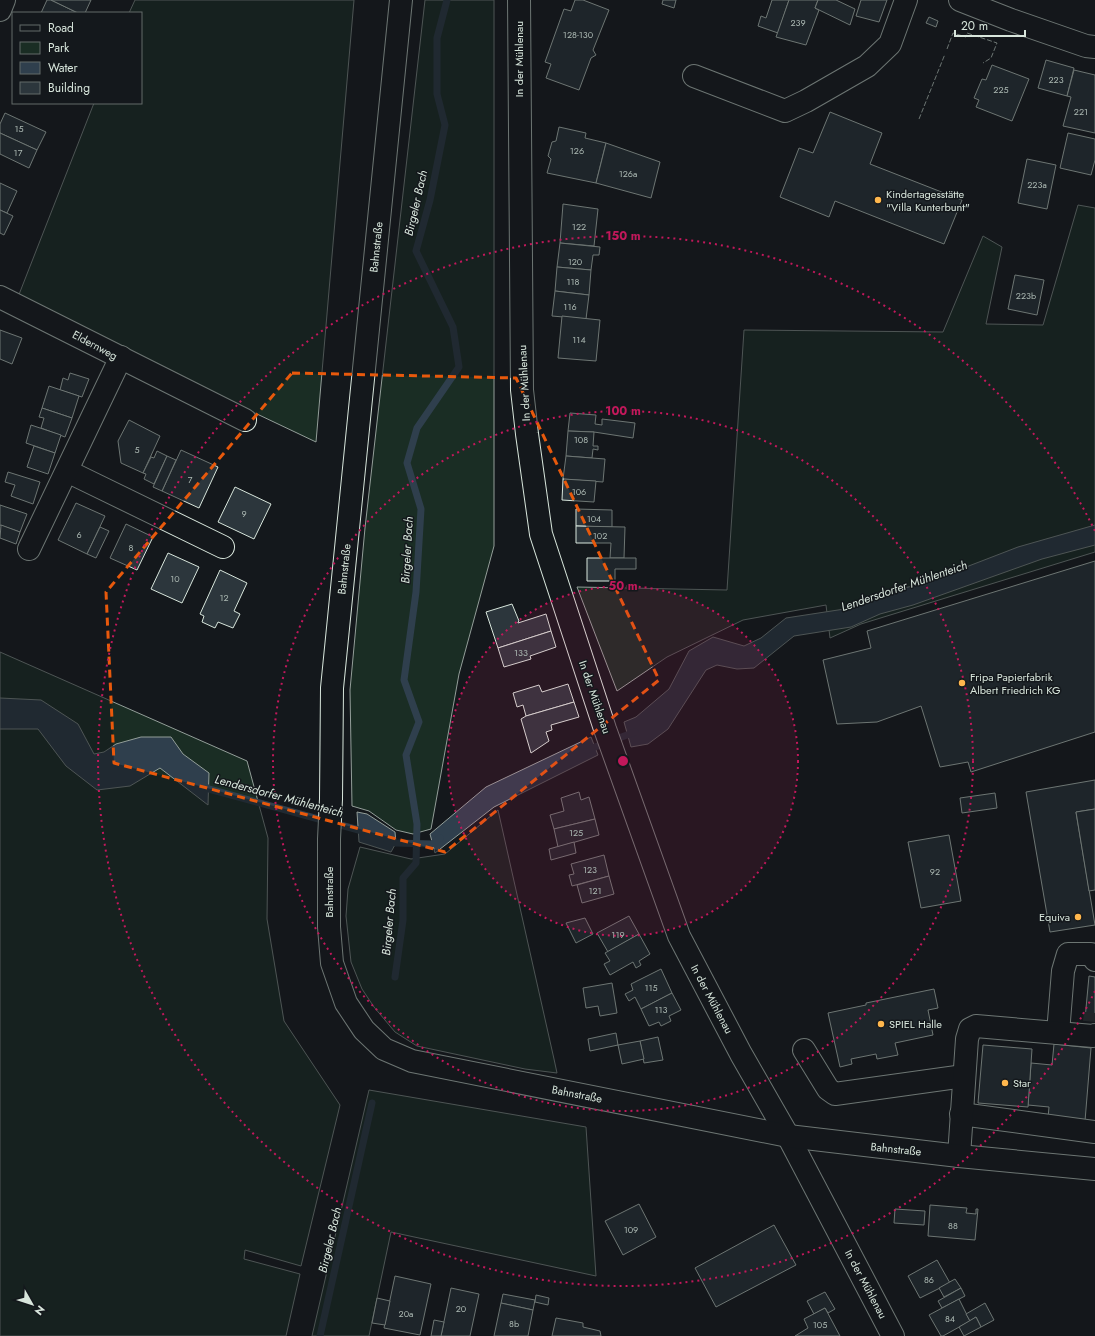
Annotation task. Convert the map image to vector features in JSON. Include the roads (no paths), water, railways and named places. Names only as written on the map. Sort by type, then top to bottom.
[{"type":"street","points":[[0,10],[4,0]]},
{"type":"street","name":"Bahnstraße","points":[[401,0],[332,688],[329,927],[332,963],[346,1002],[364,1030],[384,1049],[412,1061],[788,1136],[959,1156],[1095,1169]]},
{"type":"street","name":"In der Mühlenau","points":[[519,0],[522,390],[541,534],[605,730],[679,936],[741,1054],[788,1136],[893,1336]]},
{"type":"street","points":[[694,76],[785,111],[806,101],[867,66],[890,44],[906,0]]},
{"type":"street","points":[[960,0],[1011,20],[1086,46],[1095,47]]},
{"type":"street","name":"Eldernweg","points":[[0,297],[121,357],[29,549]]},
{"type":"street","points":[[121,357],[245,420]]},
{"type":"street","points":[[67,471],[223,546]]},
{"type":"street","points":[[1058,1033],[1063,971],[1068,954],[1091,954],[1095,960]]},
{"type":"street","points":[[959,1156],[967,1038],[970,1030],[976,1026],[1058,1033],[1094,1031]]},
{"type":"street","points":[[804,1050],[828,1089],[835,1094],[964,1076]]},
{"type":"street","points":[[961,1114],[1095,1132]]},
{"type":"water","points":[[1095,525],[1095,545],[1042,559],[913,605],[880,614],[851,627],[794,636],[754,668],[737,669],[717,665],[706,670],[668,729],[648,744],[631,747],[624,722],[636,717],[669,689],[689,651],[713,637],[744,646],[761,638],[786,618],[851,608],[872,595],[922,584],[1018,547]]},
{"type":"water","points":[[0,698],[41,700],[78,724],[94,754],[104,752],[116,744],[141,737],[171,737],[183,754],[209,773],[208,805],[160,768],[130,786],[97,790],[66,766],[38,729],[0,729]]},
{"type":"water","points":[[591,737],[598,755],[494,807],[435,853],[430,834],[486,787]]},
{"type":"water","points":[[357,812],[367,814],[395,832],[396,843],[391,852],[359,842]]},
{"type":"waterway","name":"Birgeler Bach","points":[[395,977],[403,920],[403,878],[416,863],[417,824],[406,755],[419,722],[404,680],[416,592],[421,509],[407,463],[417,428],[459,367],[453,327],[416,251],[430,200],[445,125],[437,94],[437,38],[447,0]]},
{"type":"waterway","name":"Lendersdorfer Mühlenteich","points":[[587,750],[635,732]]},
{"type":"waterway","name":"Lendersdorfer Mühlenteich","points":[[202,784],[209,789],[366,832]]},
{"type":"waterway","name":"Birgeler Bach","points":[[387,840],[396,843],[432,844],[440,838]]},
{"type":"waterway","name":"Birgeler Bach","points":[[320,1336],[372,1103]]},
{"type":"tunnel","points":[[1094,1022],[1095,1013]]},
{"type":"place","name":"Kindertagesstätte \"Villa Kunterbunt\"","points":[[878,200]]},
{"type":"place","name":"Fripa Papierfabrik Albert Friedrich KG","points":[[962,683]]},
{"type":"place","name":"Equiva","points":[[1078,917]]},
{"type":"place","name":"SPIEL Halle","points":[[881,1024]]},
{"type":"place","name":"Star","points":[[1005,1083]]}]
